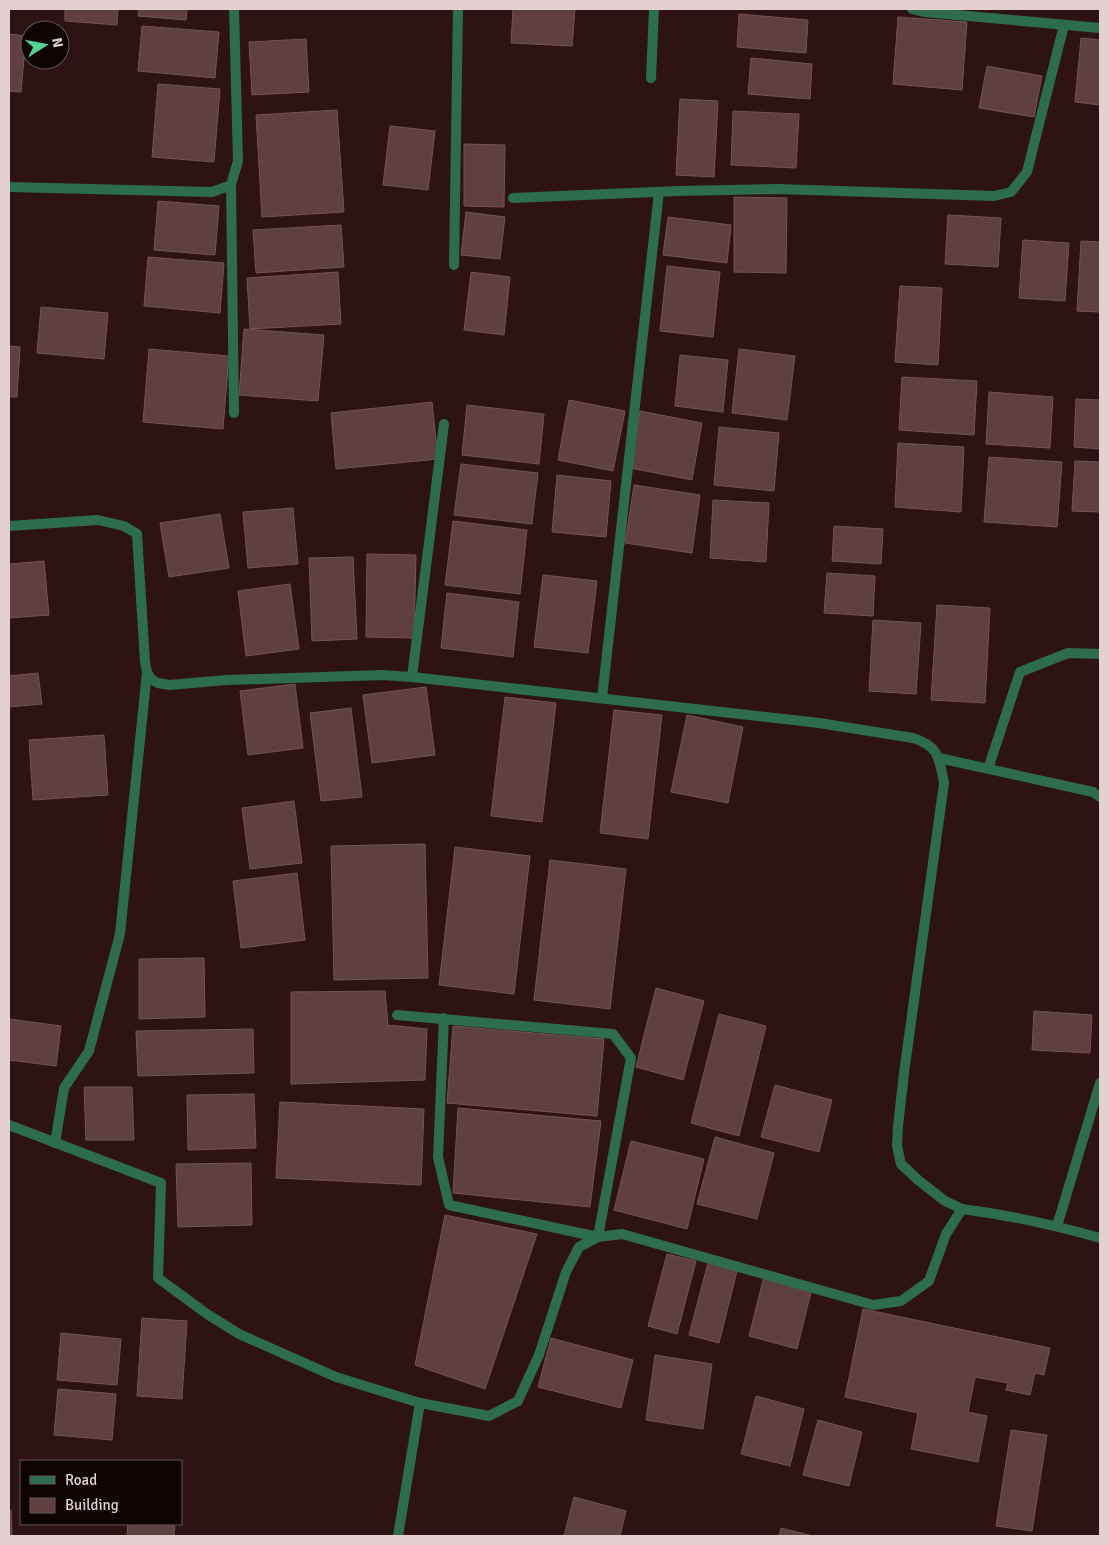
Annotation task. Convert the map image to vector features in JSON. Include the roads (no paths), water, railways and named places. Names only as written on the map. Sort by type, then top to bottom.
[{"type":"street","points":[[234,9],[238,161],[231,185],[234,413]]},
{"type":"street","points":[[454,265],[458,9]]},
{"type":"street","points":[[651,78],[654,9]]},
{"type":"street","points":[[912,9],[924,12],[1100,28]]},
{"type":"street","points":[[513,198],[778,189],[994,196],[1010,192],[1027,172],[1064,25]]},
{"type":"street","points":[[9,187],[212,192],[231,185]]},
{"type":"street","points":[[602,698],[659,192]]},
{"type":"street","points":[[412,677],[444,424]]},
{"type":"street","points":[[9,526],[98,520],[124,526],[137,534],[139,554],[147,672],[120,934],[89,1051],[64,1088],[55,1143]]},
{"type":"street","points":[[988,769],[1020,672],[1068,653],[1100,654]]},
{"type":"street","points":[[147,672],[151,679],[158,683],[169,685],[227,680],[382,675],[412,677],[819,723],[913,738],[927,742],[939,758],[944,783],[898,1126],[897,1146],[901,1164],[945,1202],[962,1209],[1005,1215],[1057,1226],[1100,1238]]},
{"type":"street","points":[[939,758],[1094,792],[1100,797]]},
{"type":"street","points":[[396,1015],[613,1034],[631,1058],[598,1237]]},
{"type":"street","points":[[444,1018],[438,1157],[449,1205],[598,1237],[622,1234],[872,1304],[901,1301],[929,1281],[946,1234],[962,1209]]},
{"type":"street","points":[[1057,1226],[1100,1082]]},
{"type":"street","points":[[9,1125],[161,1183],[158,1278],[207,1314],[248,1338],[336,1377],[420,1403],[489,1416],[518,1401],[539,1355],[566,1272],[579,1247],[598,1237]]},
{"type":"street","points":[[398,1536],[420,1403]]}]
